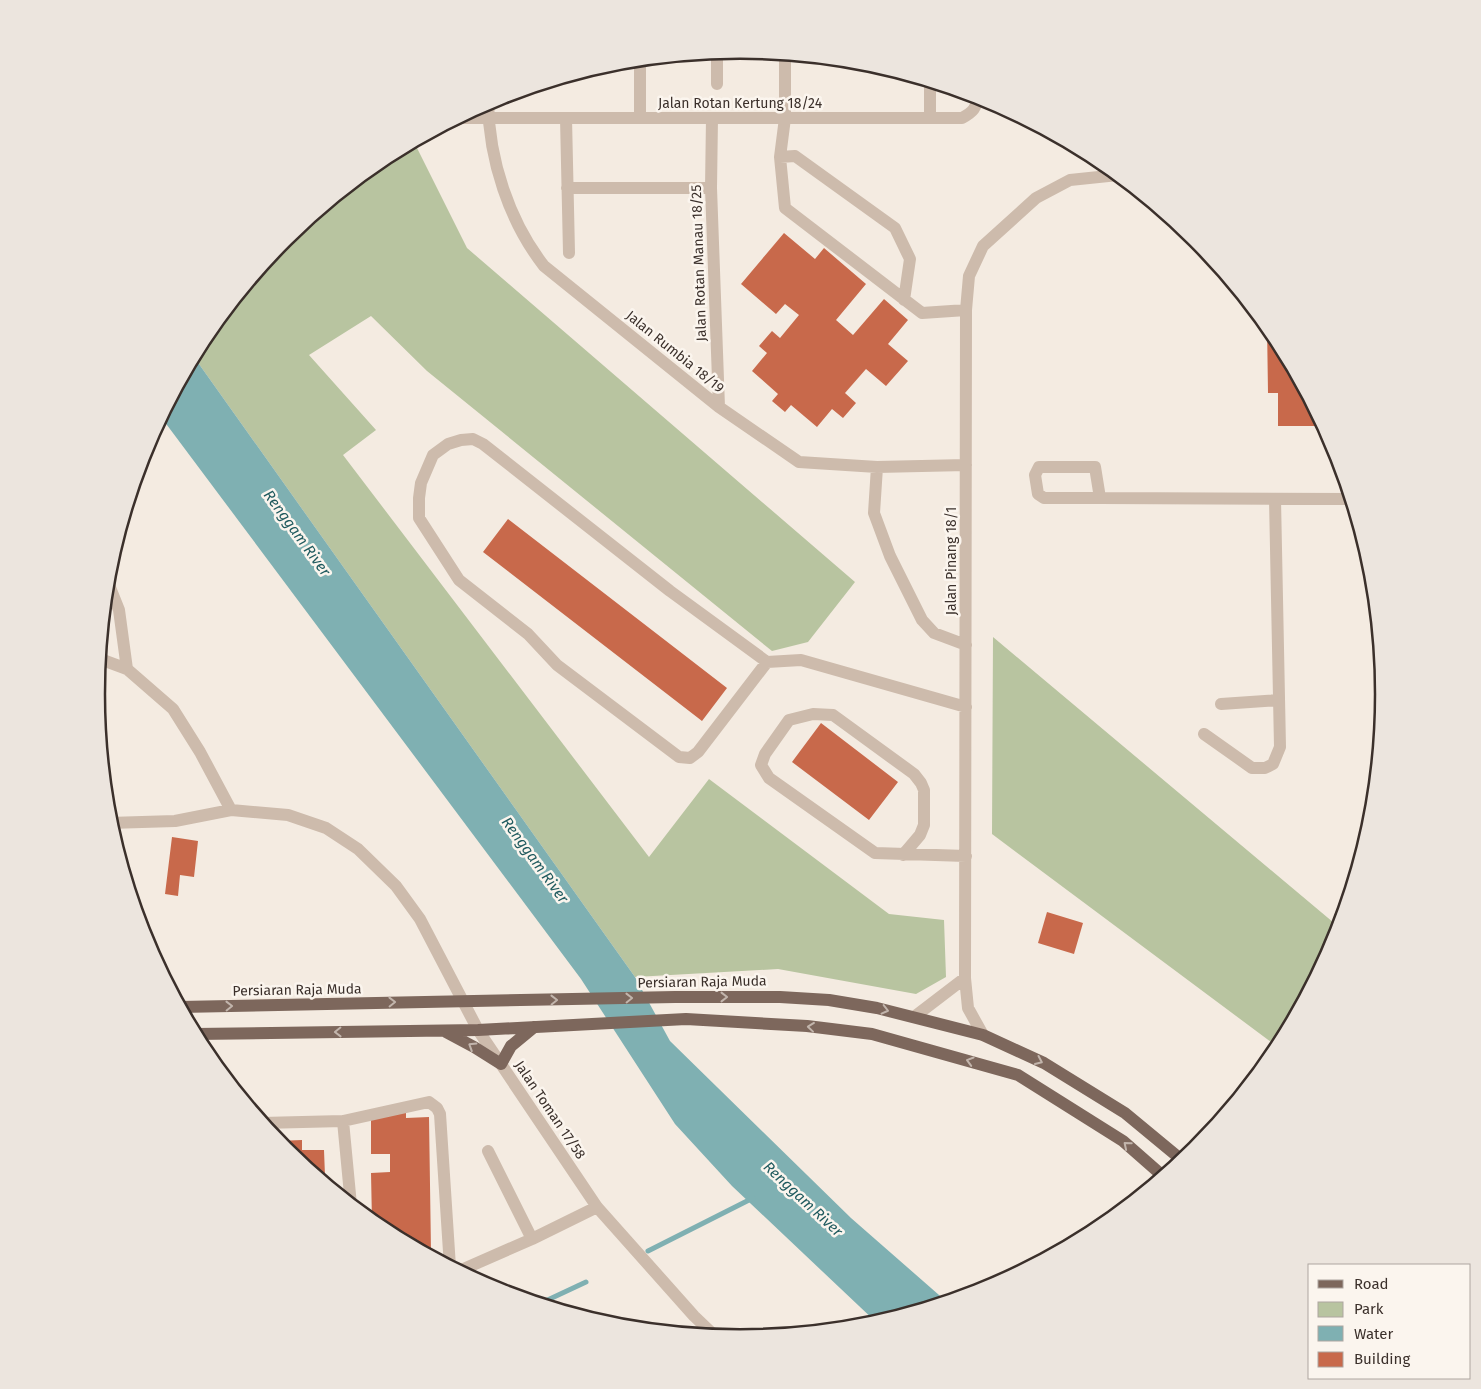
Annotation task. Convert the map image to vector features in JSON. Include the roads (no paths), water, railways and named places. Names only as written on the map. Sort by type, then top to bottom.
[{"type":"main road","name":"Persiaran Raja Muda","points":[[187,1007],[675,997],[780,996],[829,1000],[914,1017],[983,1035],[1044,1064],[1125,1114],[1177,1156]]},
{"type":"main road","points":[[203,1034],[478,1030],[596,1022],[686,1019],[807,1026],[872,1034],[1018,1075],[1123,1141],[1159,1173]]},
{"type":"main road","points":[[441,1030],[468,1043],[501,1064],[511,1046],[534,1026]]},
{"type":"street","points":[[717,60],[717,84]]},
{"type":"street","points":[[785,60],[786,118],[780,157],[786,208],[922,313],[966,310]]},
{"type":"street","points":[[640,67],[640,118]]},
{"type":"street","points":[[930,88],[930,118]]},
{"type":"street","name":"Jalan Rotan Kertung 18/24","points":[[472,118],[962,118],[971,113],[977,104]]},
{"type":"street","name":"Jalan Rumbia 18/19","points":[[488,111],[502,187],[531,250],[544,266],[719,407],[799,462],[877,467],[966,465]]},
{"type":"street","points":[[566,118],[569,253]]},
{"type":"street","name":"Jalan Rotan Manau 18/25","points":[[712,118],[711,188],[719,407]]},
{"type":"street","points":[[780,157],[795,156],[895,228],[910,259],[904,300]]},
{"type":"street","name":"Jalan Pinang 18/1","points":[[983,1035],[968,1008],[965,978],[966,310],[969,276],[983,246],[1036,198],[1070,180],[1108,176]]},
{"type":"street","points":[[567,188],[711,188]]},
{"type":"street","points":[[767,662],[698,752],[690,758],[679,757],[557,665],[528,634],[459,580],[419,518],[421,483],[433,455],[448,444],[461,440],[474,439],[483,444],[670,591],[767,662],[801,660],[966,707]]},
{"type":"street","points":[[877,467],[874,513],[890,556],[918,612],[934,632],[966,645]]},
{"type":"street","points":[[1100,498],[1096,467],[1039,467],[1035,475],[1038,494],[1044,498],[1346,499]]},
{"type":"street","points":[[1204,734],[1252,768],[1265,768],[1273,764],[1280,747],[1275,499]]},
{"type":"street","points":[[113,595],[119,610],[127,669]]},
{"type":"street","points":[[106,660],[127,669],[173,709],[200,752],[231,810]]},
{"type":"street","points":[[1221,704],[1278,700]]},
{"type":"street","points":[[903,855],[920,835],[924,825],[924,790],[914,774],[833,715],[813,714],[789,720],[765,754],[760,765],[768,778],[875,853],[903,855],[966,856]]},
{"type":"street","name":"Jalan Toman 17/58","points":[[118,823],[175,821],[231,810],[288,815],[326,828],[358,849],[396,886],[420,920],[478,1030],[597,1207],[708,1329]]},
{"type":"street","points":[[914,1017],[965,978]]},
{"type":"street","points":[[271,1123],[343,1121],[429,1102],[437,1108],[440,1114],[450,1260]]},
{"type":"street","points":[[343,1121],[350,1197]]},
{"type":"street","points":[[488,1151],[532,1239]]},
{"type":"street","points":[[465,1268],[532,1239],[597,1207]]},
{"type":"water","name":"Renggam River","points":[[198,363],[635,977],[670,1041],[851,1218],[942,1298],[870,1317],[732,1186],[675,1124],[581,979],[166,423]]},
{"type":"waterway","points":[[648,1251],[753,1198]]},
{"type":"waterway","points":[[547,1300],[586,1282]]}]
